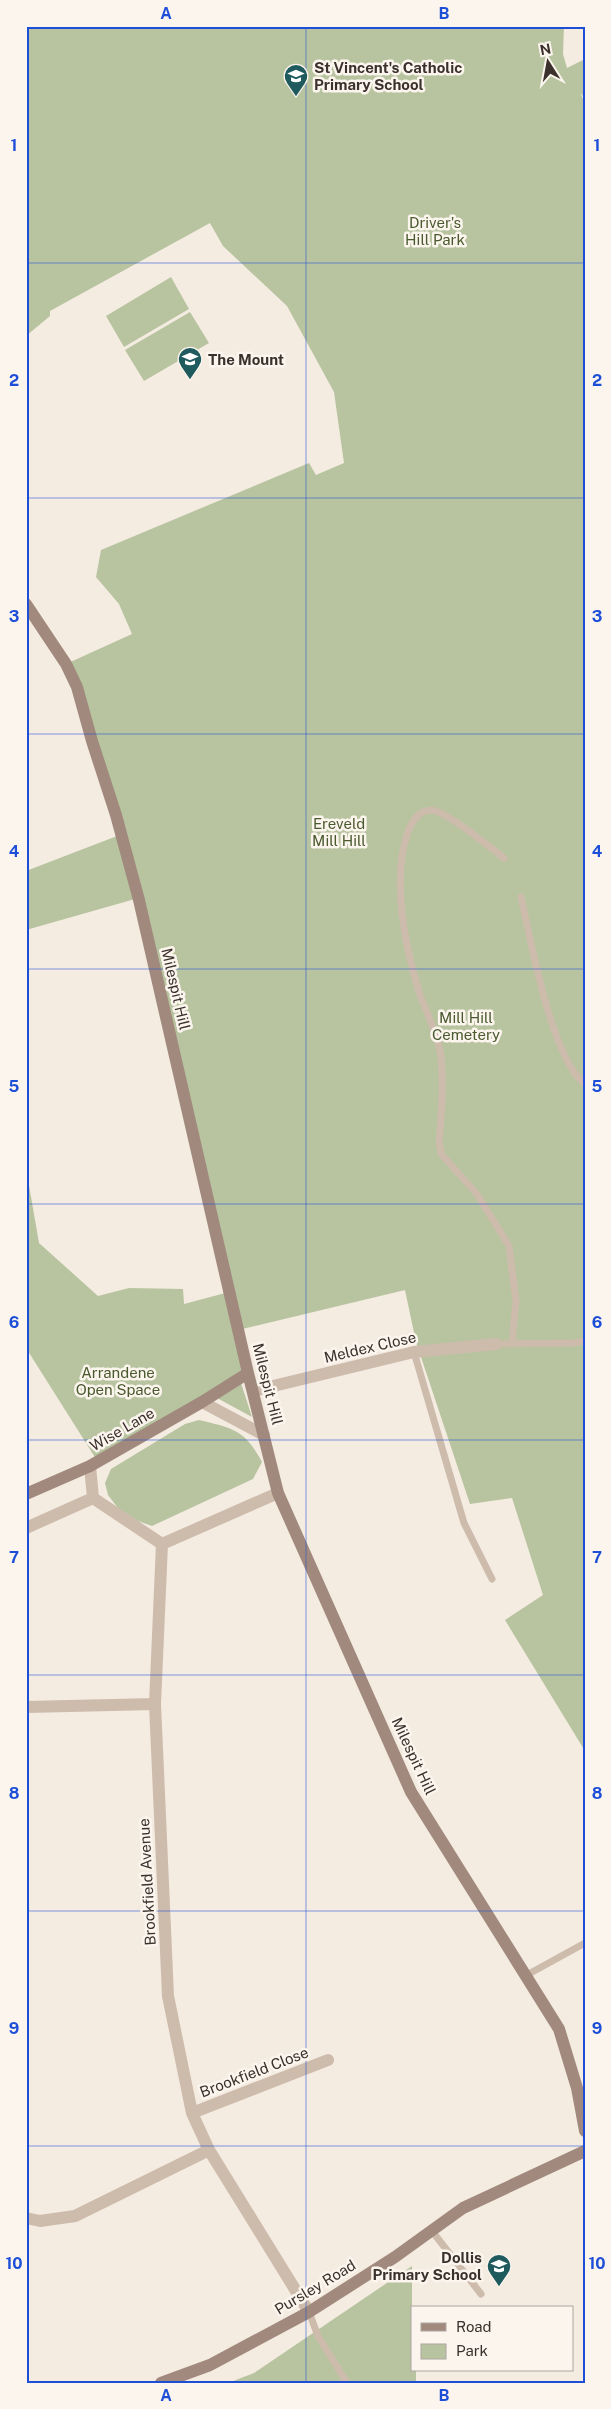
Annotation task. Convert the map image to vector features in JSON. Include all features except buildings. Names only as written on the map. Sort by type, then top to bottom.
[{"type":"street","name":"Milespit Hill","points":[[26,604],[66,664],[77,687],[116,815],[139,900],[248,1373],[278,1493],[411,1792],[559,2029],[577,2088],[585,2131]]},
{"type":"street","name":"Meldex Close","points":[[253,1391],[414,1352],[496,1344]]},
{"type":"street","name":"Wise Lane","points":[[26,1494],[90,1466],[202,1402],[248,1373]]},
{"type":"street","points":[[202,1402],[264,1435]]},
{"type":"street","name":"Wise Lane","points":[[90,1466],[93,1498]]},
{"type":"street","points":[[26,1528],[93,1498],[162,1544],[278,1493]]},
{"type":"street","name":"Brookfield Avenue","points":[[162,1544],[155,1704],[168,1996],[192,2113],[209,2150],[309,2312]]},
{"type":"street","points":[[26,1707],[155,1704]]},
{"type":"street","name":"Brookfield Close","points":[[192,2113],[328,2060]]},
{"type":"street","points":[[26,2218],[40,2222],[75,2216],[209,2150]]},
{"type":"street","name":"Pursley Road","points":[[161,2383],[210,2365],[309,2312],[395,2257],[464,2208],[585,2151]]},
{"type":"lane","points":[[504,858],[444,816],[433,810],[421,812],[412,822],[406,839],[399,880],[408,943],[419,990],[441,1055],[439,1144],[442,1155],[477,1194],[508,1246],[516,1301],[512,1343]]},
{"type":"lane","points":[[521,897],[555,1036],[577,1078],[585,1084]]},
{"type":"lane","points":[[496,1344],[574,1343],[585,1341]]},
{"type":"lane","points":[[414,1352],[464,1523],[492,1579]]},
{"type":"lane","points":[[525,1976],[585,1943]]},
{"type":"lane","points":[[432,2231],[481,2294]]},
{"type":"lane","points":[[309,2312],[318,2336],[347,2383]]},
{"type":"green space","points":[[26,26],[564,26],[563,54],[567,68],[585,59],[585,98],[580,93],[585,102],[585,1751],[505,1620],[543,1595],[512,1498],[470,1504],[416,1342],[405,1290],[238,1330],[248,1372],[98,1462],[26,1348],[26,1168],[39,1243],[98,1296],[129,1288],[183,1289],[184,1304],[229,1292],[139,900],[66,664],[132,634],[119,604],[96,577],[101,550],[309,463],[316,475],[344,463],[334,392],[287,306],[223,246],[210,223],[50,311],[50,316],[26,336]]},
{"type":"green space","points":[[171,277],[189,309],[124,347],[106,316]]},
{"type":"green space","points":[[190,312],[209,343],[144,381],[125,350]]},
{"type":"green space","points":[[117,836],[135,899],[26,930],[26,871]]},
{"type":"green space","points":[[241,1383],[252,1417],[217,1398]]},
{"type":"green space","points":[[199,1420],[229,1428],[250,1443],[262,1462],[253,1479],[152,1526],[124,1516],[108,1495],[105,1483],[111,1469],[185,1424]]},
{"type":"green space","points":[[412,2266],[411,2372],[416,2372],[416,2383],[228,2383],[254,2373]]},
{"type":"place","name":"St Vincent's Catholic Primary School","points":[[296,97]]},
{"type":"place","name":"The Mount","points":[[190,380]]},
{"type":"place","name":"Dollis Primary School","points":[[499,2287]]},
{"type":"park label","name":"Driver's Hill Park","points":[[435,230]]},
{"type":"park label","name":"Ereveld Mill Hill","points":[[339,832]]},
{"type":"park label","name":"Mill Hill Cemetery","points":[[466,1026]]},
{"type":"park label","name":"Arrandene Open Space","points":[[118,1380]]}]
